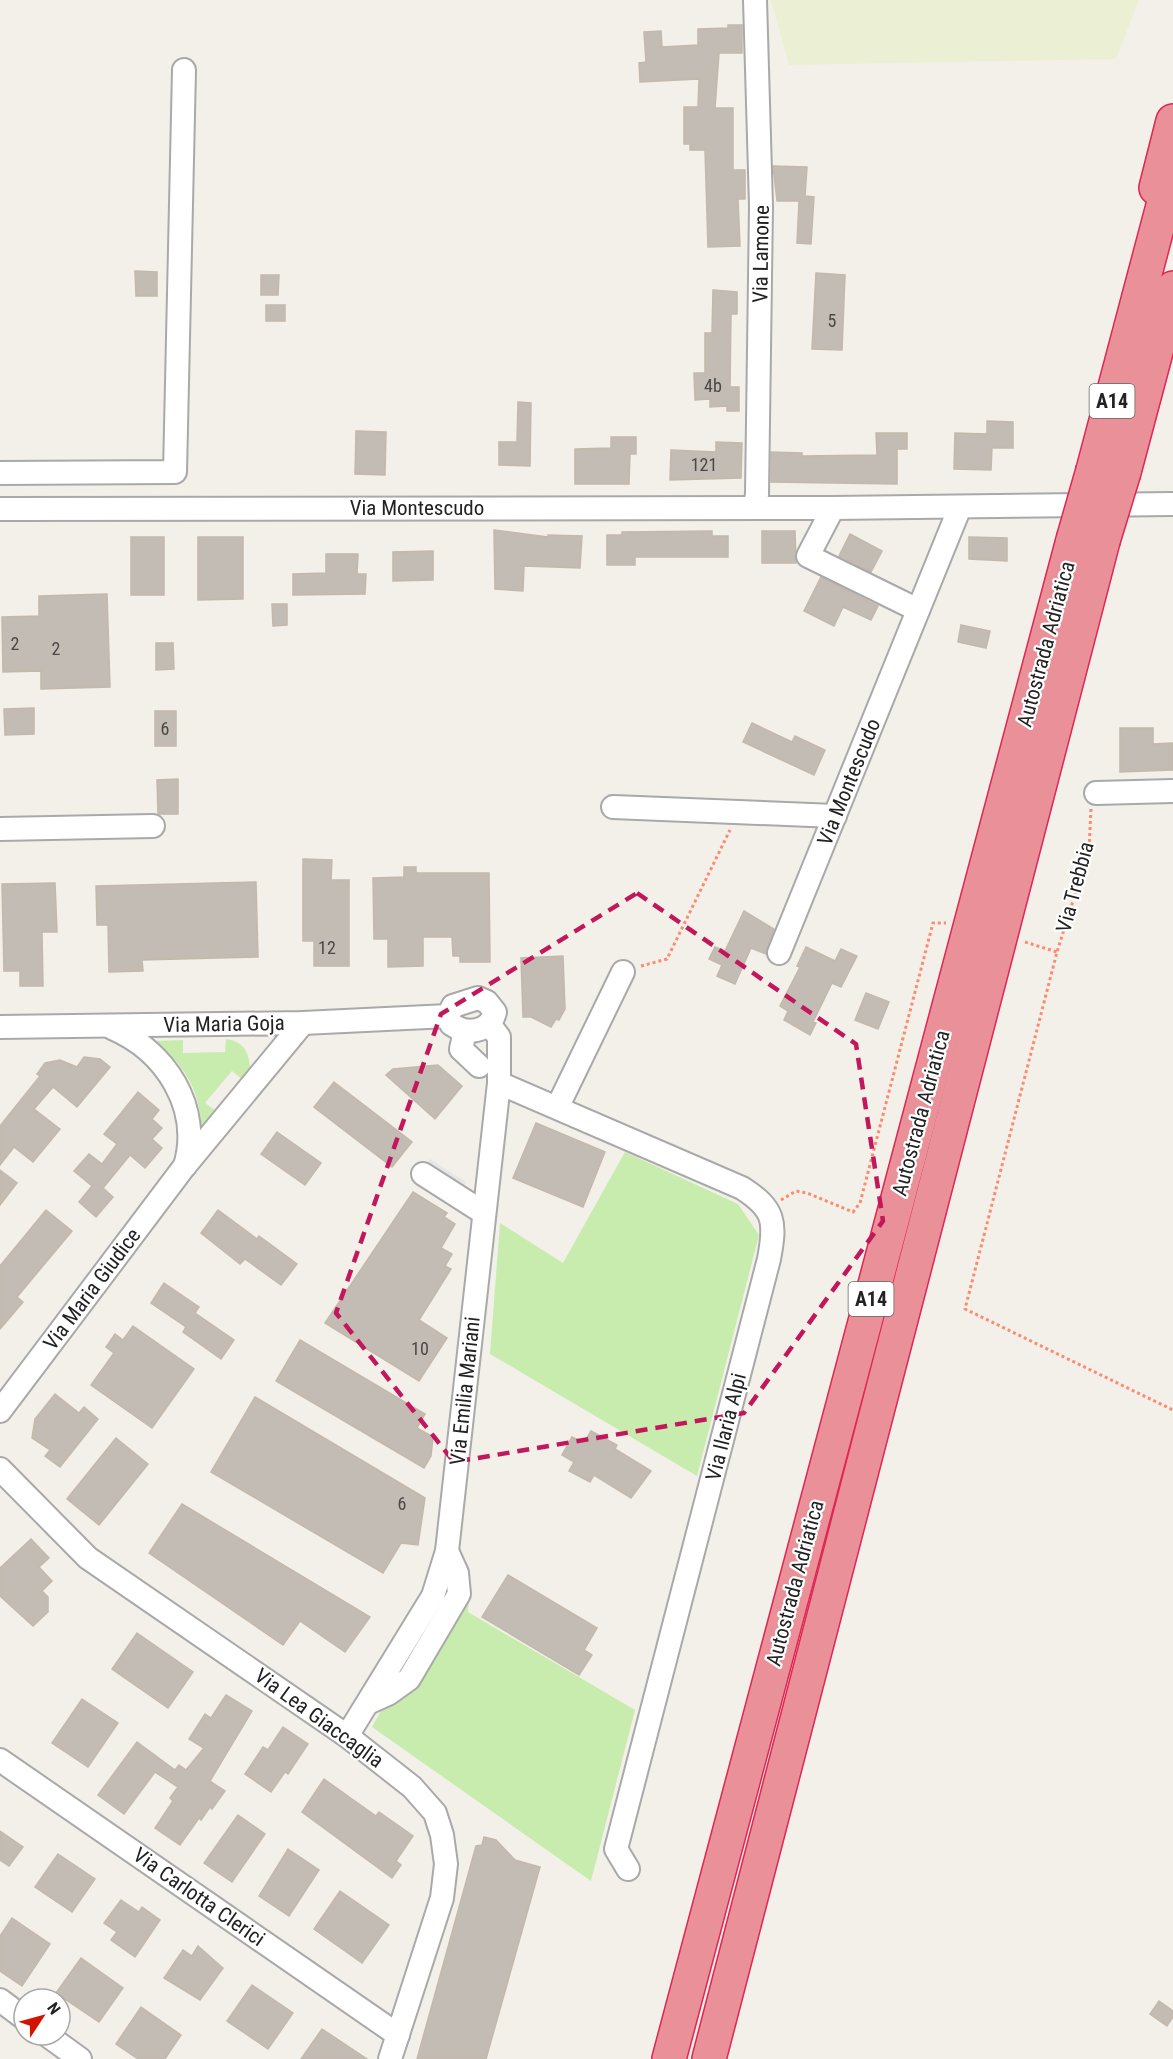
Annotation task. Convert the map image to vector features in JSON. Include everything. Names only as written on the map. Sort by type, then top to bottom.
[{"type":"highway","points":[[1130,333],[1128,301],[1173,121]]},
{"type":"highway","name":"Autostrada Adriatica","points":[[1109,471],[1130,333],[1173,168]]},
{"type":"highway","name":"Autostrada Adriatica","points":[[669,2059],[1088,541],[1109,471],[1173,288]]},
{"type":"highway","name":"Autostrada Adriatica","points":[[709,2059],[1088,541]]},
{"type":"street","name":"Via Lamone","points":[[755,507],[761,206],[756,0]]},
{"type":"street","points":[[0,473],[175,472],[184,70]]},
{"type":"street","name":"Via Montescudo","points":[[4,512],[1173,504]]},
{"type":"street","name":"Via Montescudo","points":[[779,953],[960,507]]},
{"type":"street","points":[[833,508],[808,556],[918,610]]},
{"type":"street","points":[[1096,793],[1173,791]]},
{"type":"street","points":[[613,807],[835,816]]},
{"type":"street","points":[[0,829],[153,826]]},
{"type":"street","points":[[558,1106],[623,972]]},
{"type":"street","name":"Via Emilia Mariani","points":[[347,1736],[433,1596],[447,1551],[499,1083],[499,1036],[489,1024],[495,1012],[487,1002],[478,998],[453,1005],[456,1024]]},
{"type":"street","name":"Via Maria Goja","points":[[0,1027],[108,1027],[436,1019],[483,1028],[489,1024]]},
{"type":"street","name":"Via Maria Giudice","points":[[0,1412],[184,1167],[303,1023]]},
{"type":"street","points":[[456,1024],[461,1049],[479,1066]]},
{"type":"street","name":"Via Maria Giudice","points":[[108,1027],[140,1044],[166,1069],[177,1086],[186,1106],[190,1125],[188,1154],[184,1167]]},
{"type":"street","points":[[499,1083],[558,1106],[742,1188],[762,1201],[767,1208]]},
{"type":"street","points":[[423,1174],[484,1213]]},
{"type":"street","name":"Via Ilaria Alpi","points":[[628,1869],[616,1849],[769,1259],[774,1235],[772,1215],[767,1208]]},
{"type":"street","name":"Via Lea Giaccaglia","points":[[0,1469],[88,1558],[347,1736],[412,1787],[435,1813],[442,1835],[446,1864],[442,1898],[390,2059]]},
{"type":"street","name":"Via Carlotta Clerici","points":[[0,1760],[398,2035]]},
{"type":"street","points":[[64,2047],[80,2059]]},
{"type":"path","name":"Via Trebbia","points":[[1096,793],[1092,800],[1089,850],[1057,952],[964,1309],[1173,1410]]},
{"type":"path","points":[[623,972],[667,959],[738,812]]},
{"type":"path","points":[[767,1208],[796,1191],[807,1193],[853,1212],[860,1203],[933,923],[954,923]]},
{"type":"path","points":[[1018,940],[1057,952]]},
{"type":"highlighted area","points":[[637,893],[856,1044],[883,1221],[744,1413],[454,1462],[336,1313],[441,1014]]},
{"type":"green space","points":[[771,0],[1139,0],[1116,59],[789,65]]},
{"type":"green space","points":[[226,1039],[244,1048],[250,1067],[241,1078],[232,1071],[205,1103],[215,1110],[202,1130],[198,1102],[189,1080],[183,1070],[156,1041],[183,1040],[183,1053],[225,1052]]},
{"type":"green space","points":[[625,1152],[738,1204],[759,1235],[697,1476],[490,1354],[500,1223],[563,1263]]},
{"type":"green space","points":[[469,1597],[468,1612],[635,1710],[591,1881],[372,1727],[383,1707]]},
{"type":"shaded area","points":[[430,1159],[466,1182],[461,1190],[424,1167]]},
{"type":"building","points":[[728,25],[742,25],[742,53],[719,53],[715,108],[733,108],[733,170],[745,170],[745,199],[738,199],[740,246],[708,247],[705,150],[690,150],[690,144],[684,144],[684,107],[698,107],[699,79],[640,82],[639,63],[646,62],[644,32],[661,31],[662,47],[698,45],[698,29],[728,28]]},
{"type":"building","points":[[773,166],[807,167],[805,196],[814,197],[811,244],[797,243],[799,201],[777,201]]},
{"type":"building","points":[[135,271],[157,272],[157,296],[136,296]]},
{"type":"building","points":[[816,273],[845,275],[842,350],[812,349]]},
{"type":"building","points":[[261,275],[279,275],[278,295],[261,295]]},
{"type":"building","points":[[713,290],[737,292],[737,314],[731,314],[730,387],[739,387],[739,411],[727,411],[727,406],[710,407],[710,399],[695,400],[694,373],[705,373],[705,333],[712,333]]},
{"type":"building","points":[[266,305],[285,305],[285,321],[266,321]]},
{"type":"building","points":[[518,402],[531,403],[530,466],[499,465],[499,442],[517,442]]},
{"type":"building","points":[[987,421],[1013,422],[1013,448],[992,448],[991,470],[954,469],[955,433],[987,434]]},
{"type":"building","points":[[356,431],[386,432],[385,475],[355,474]]},
{"type":"building","points":[[876,433],[907,433],[907,449],[897,449],[897,484],[771,482],[771,452],[802,453],[802,456],[877,455]]},
{"type":"building","points":[[611,437],[636,437],[636,454],[630,454],[629,484],[575,484],[575,449],[611,448]]},
{"type":"building","points":[[716,442],[742,443],[741,478],[670,480],[671,450],[716,452]]},
{"type":"building","points":[[494,530],[548,537],[548,535],[582,536],[580,568],[524,566],[523,591],[495,589]]},
{"type":"building","points":[[712,531],[712,536],[728,536],[728,557],[635,557],[635,565],[607,565],[607,535],[622,535],[622,532]]},
{"type":"building","points":[[762,531],[795,531],[796,563],[762,563]]},
{"type":"building","points":[[850,534],[882,551],[871,572],[839,556]]},
{"type":"building","points":[[131,537],[164,537],[164,595],[131,595]]},
{"type":"building","points":[[198,537],[243,537],[243,599],[198,600]]},
{"type":"building","points":[[969,537],[1007,538],[1007,561],[969,559]]},
{"type":"building","points":[[433,551],[433,580],[393,581],[393,552]]},
{"type":"building","points":[[326,554],[358,554],[357,574],[366,574],[365,594],[293,595],[293,574],[326,573]]},
{"type":"building","points":[[821,577],[878,606],[871,620],[843,607],[834,626],[804,611]]},
{"type":"building","points":[[107,594],[110,687],[41,689],[41,671],[3,672],[2,617],[39,616],[39,596]]},
{"type":"building","points":[[272,604],[287,604],[287,625],[273,626]]},
{"type":"building","points":[[961,625],[990,631],[986,648],[958,642]]},
{"type":"building","points":[[156,643],[173,643],[174,669],[156,670]]},
{"type":"building","points":[[34,708],[34,734],[5,735],[4,709]]},
{"type":"building","points":[[155,711],[176,711],[176,746],[155,746]]},
{"type":"building","points":[[752,723],[792,742],[795,736],[825,750],[814,775],[743,742]]},
{"type":"building","points":[[1120,728],[1153,728],[1153,744],[1173,743],[1173,770],[1120,772]]},
{"type":"building","points":[[178,779],[178,814],[158,814],[157,780]]},
{"type":"building","points":[[303,859],[332,860],[331,880],[349,880],[349,966],[314,966],[314,941],[303,941]]},
{"type":"building","points":[[404,867],[416,867],[416,873],[489,873],[490,962],[460,962],[460,956],[453,956],[452,937],[423,937],[423,966],[388,967],[388,939],[374,939],[373,878],[404,877]]},
{"type":"building","points":[[256,882],[258,957],[142,960],[143,971],[109,972],[108,925],[97,925],[96,886]]},
{"type":"building","points":[[55,883],[57,932],[42,932],[43,986],[20,986],[20,971],[4,971],[2,884]]},
{"type":"building","points":[[744,911],[774,929],[766,954],[751,948],[735,984],[717,976],[722,965],[709,959],[715,947],[725,951]]},
{"type":"building","points":[[806,947],[835,961],[841,949],[857,956],[841,987],[832,983],[813,1022],[816,1023],[810,1035],[784,1020],[788,1011],[780,1006],[800,967],[797,966]]},
{"type":"building","points":[[563,956],[565,1009],[559,1020],[556,1019],[551,1027],[531,1017],[523,1017],[521,958]]},
{"type":"building","points":[[866,993],[889,1002],[878,1029],[855,1020]]},
{"type":"building","points":[[84,1057],[100,1059],[110,1067],[77,1107],[53,1087],[34,1109],[60,1129],[33,1162],[14,1147],[0,1165],[0,1126],[40,1076],[37,1074],[45,1063],[60,1060],[77,1067]]},
{"type":"building","points":[[438,1065],[462,1086],[435,1119],[386,1075],[393,1069]]},
{"type":"building","points":[[334,1082],[412,1142],[392,1167],[314,1107]]},
{"type":"building","points":[[138,1092],[159,1110],[152,1119],[162,1128],[152,1139],[162,1148],[145,1168],[130,1155],[103,1188],[113,1197],[96,1217],[79,1202],[92,1186],[74,1171],[89,1154],[102,1164],[117,1144],[104,1134]]},
{"type":"building","points":[[536,1123],[605,1152],[583,1207],[513,1178]]},
{"type":"building","points":[[277,1132],[321,1163],[305,1185],[261,1154]]},
{"type":"building","points":[[0,1170],[17,1183],[0,1205]]},
{"type":"building","points":[[413,1192],[447,1213],[444,1217],[455,1224],[441,1248],[452,1254],[445,1266],[451,1269],[419,1320],[447,1338],[419,1381],[325,1323]]},
{"type":"building","points":[[46,1210],[72,1231],[17,1297],[23,1302],[0,1329],[0,1266]]},
{"type":"building","points":[[218,1210],[257,1239],[259,1236],[297,1264],[281,1285],[245,1259],[240,1264],[201,1233]]},
{"type":"building","points":[[164,1283],[199,1307],[195,1313],[234,1340],[221,1359],[183,1332],[186,1327],[151,1303]]},
{"type":"building","points":[[133,1326],[194,1369],[152,1428],[91,1385],[114,1353],[106,1347],[115,1334],[123,1340]]},
{"type":"building","points":[[300,1340],[425,1414],[417,1428],[433,1437],[431,1456],[424,1468],[276,1381]]},
{"type":"building","points":[[55,1394],[79,1413],[84,1407],[98,1419],[60,1467],[45,1456],[50,1450],[32,1438],[35,1419]]},
{"type":"building","points":[[255,1397],[425,1498],[418,1545],[401,1543],[383,1573],[211,1472]]},
{"type":"building","points":[[591,1431],[617,1445],[615,1449],[651,1471],[631,1498],[594,1475],[590,1482],[569,1471],[574,1462],[562,1455],[572,1437],[584,1443]]},
{"type":"building","points":[[116,1438],[148,1464],[99,1525],[67,1499]]},
{"type":"building","points":[[182,1504],[370,1617],[345,1652],[300,1621],[283,1645],[149,1553]]},
{"type":"building","points":[[31,1539],[49,1558],[39,1567],[52,1581],[42,1591],[48,1597],[48,1612],[33,1626],[0,1596],[0,1568]]},
{"type":"building","points":[[508,1575],[597,1628],[584,1650],[592,1655],[579,1675],[482,1617]]},
{"type":"building","points":[[137,1633],[193,1672],[168,1708],[112,1669]]},
{"type":"building","points":[[226,1695],[252,1711],[210,1781],[225,1791],[212,1809],[210,1807],[201,1820],[199,1818],[180,1845],[155,1828],[173,1801],[170,1798],[178,1787],[155,1772],[124,1814],[98,1795],[137,1742],[175,1770],[179,1765],[186,1770],[204,1748],[189,1739],[205,1714],[211,1718]]},
{"type":"building","points":[[82,1699],[118,1723],[88,1767],[52,1743]]},
{"type":"building","points":[[283,1727],[308,1744],[288,1774],[285,1772],[271,1792],[245,1774],[263,1747],[268,1750]]},
{"type":"building","points":[[324,1779],[376,1816],[379,1812],[413,1836],[396,1861],[401,1865],[392,1878],[302,1812]]},
{"type":"building","points":[[238,1815],[265,1834],[232,1882],[204,1863]]},
{"type":"building","points":[[0,1831],[23,1847],[9,1866],[0,1860]]},
{"type":"building","points":[[484,1837],[496,1840],[515,1860],[540,1867],[486,2059],[417,2059],[476,1846],[482,1845]]},
{"type":"building","points":[[288,1849],[319,1870],[289,1916],[259,1896]]},
{"type":"building","points":[[58,1854],[95,1879],[72,1912],[35,1887]]},
{"type":"building","points":[[340,1891],[389,1925],[362,1963],[314,1929]]},
{"type":"building","points":[[121,1900],[139,1912],[142,1907],[160,1920],[135,1957],[111,1940],[117,1932],[104,1923]]},
{"type":"building","points":[[12,1918],[50,1944],[22,1986],[0,1971],[0,1936]]},
{"type":"building","points":[[198,1946],[223,1968],[200,2000],[164,1978],[183,1950],[192,1956]]},
{"type":"building","points":[[81,1958],[123,1988],[99,2022],[72,2004],[72,1987],[60,1987]]},
{"type":"building","points":[[252,1985],[293,2013],[268,2049],[227,2021]]},
{"type":"building","points":[[1159,2001],[1173,2011],[1173,2017],[1167,2026],[1150,2014]]},
{"type":"building","points":[[141,2007],[181,2035],[165,2059],[138,2059],[116,2044]]},
{"type":"building","points":[[322,2029],[367,2059],[301,2059]]}]
